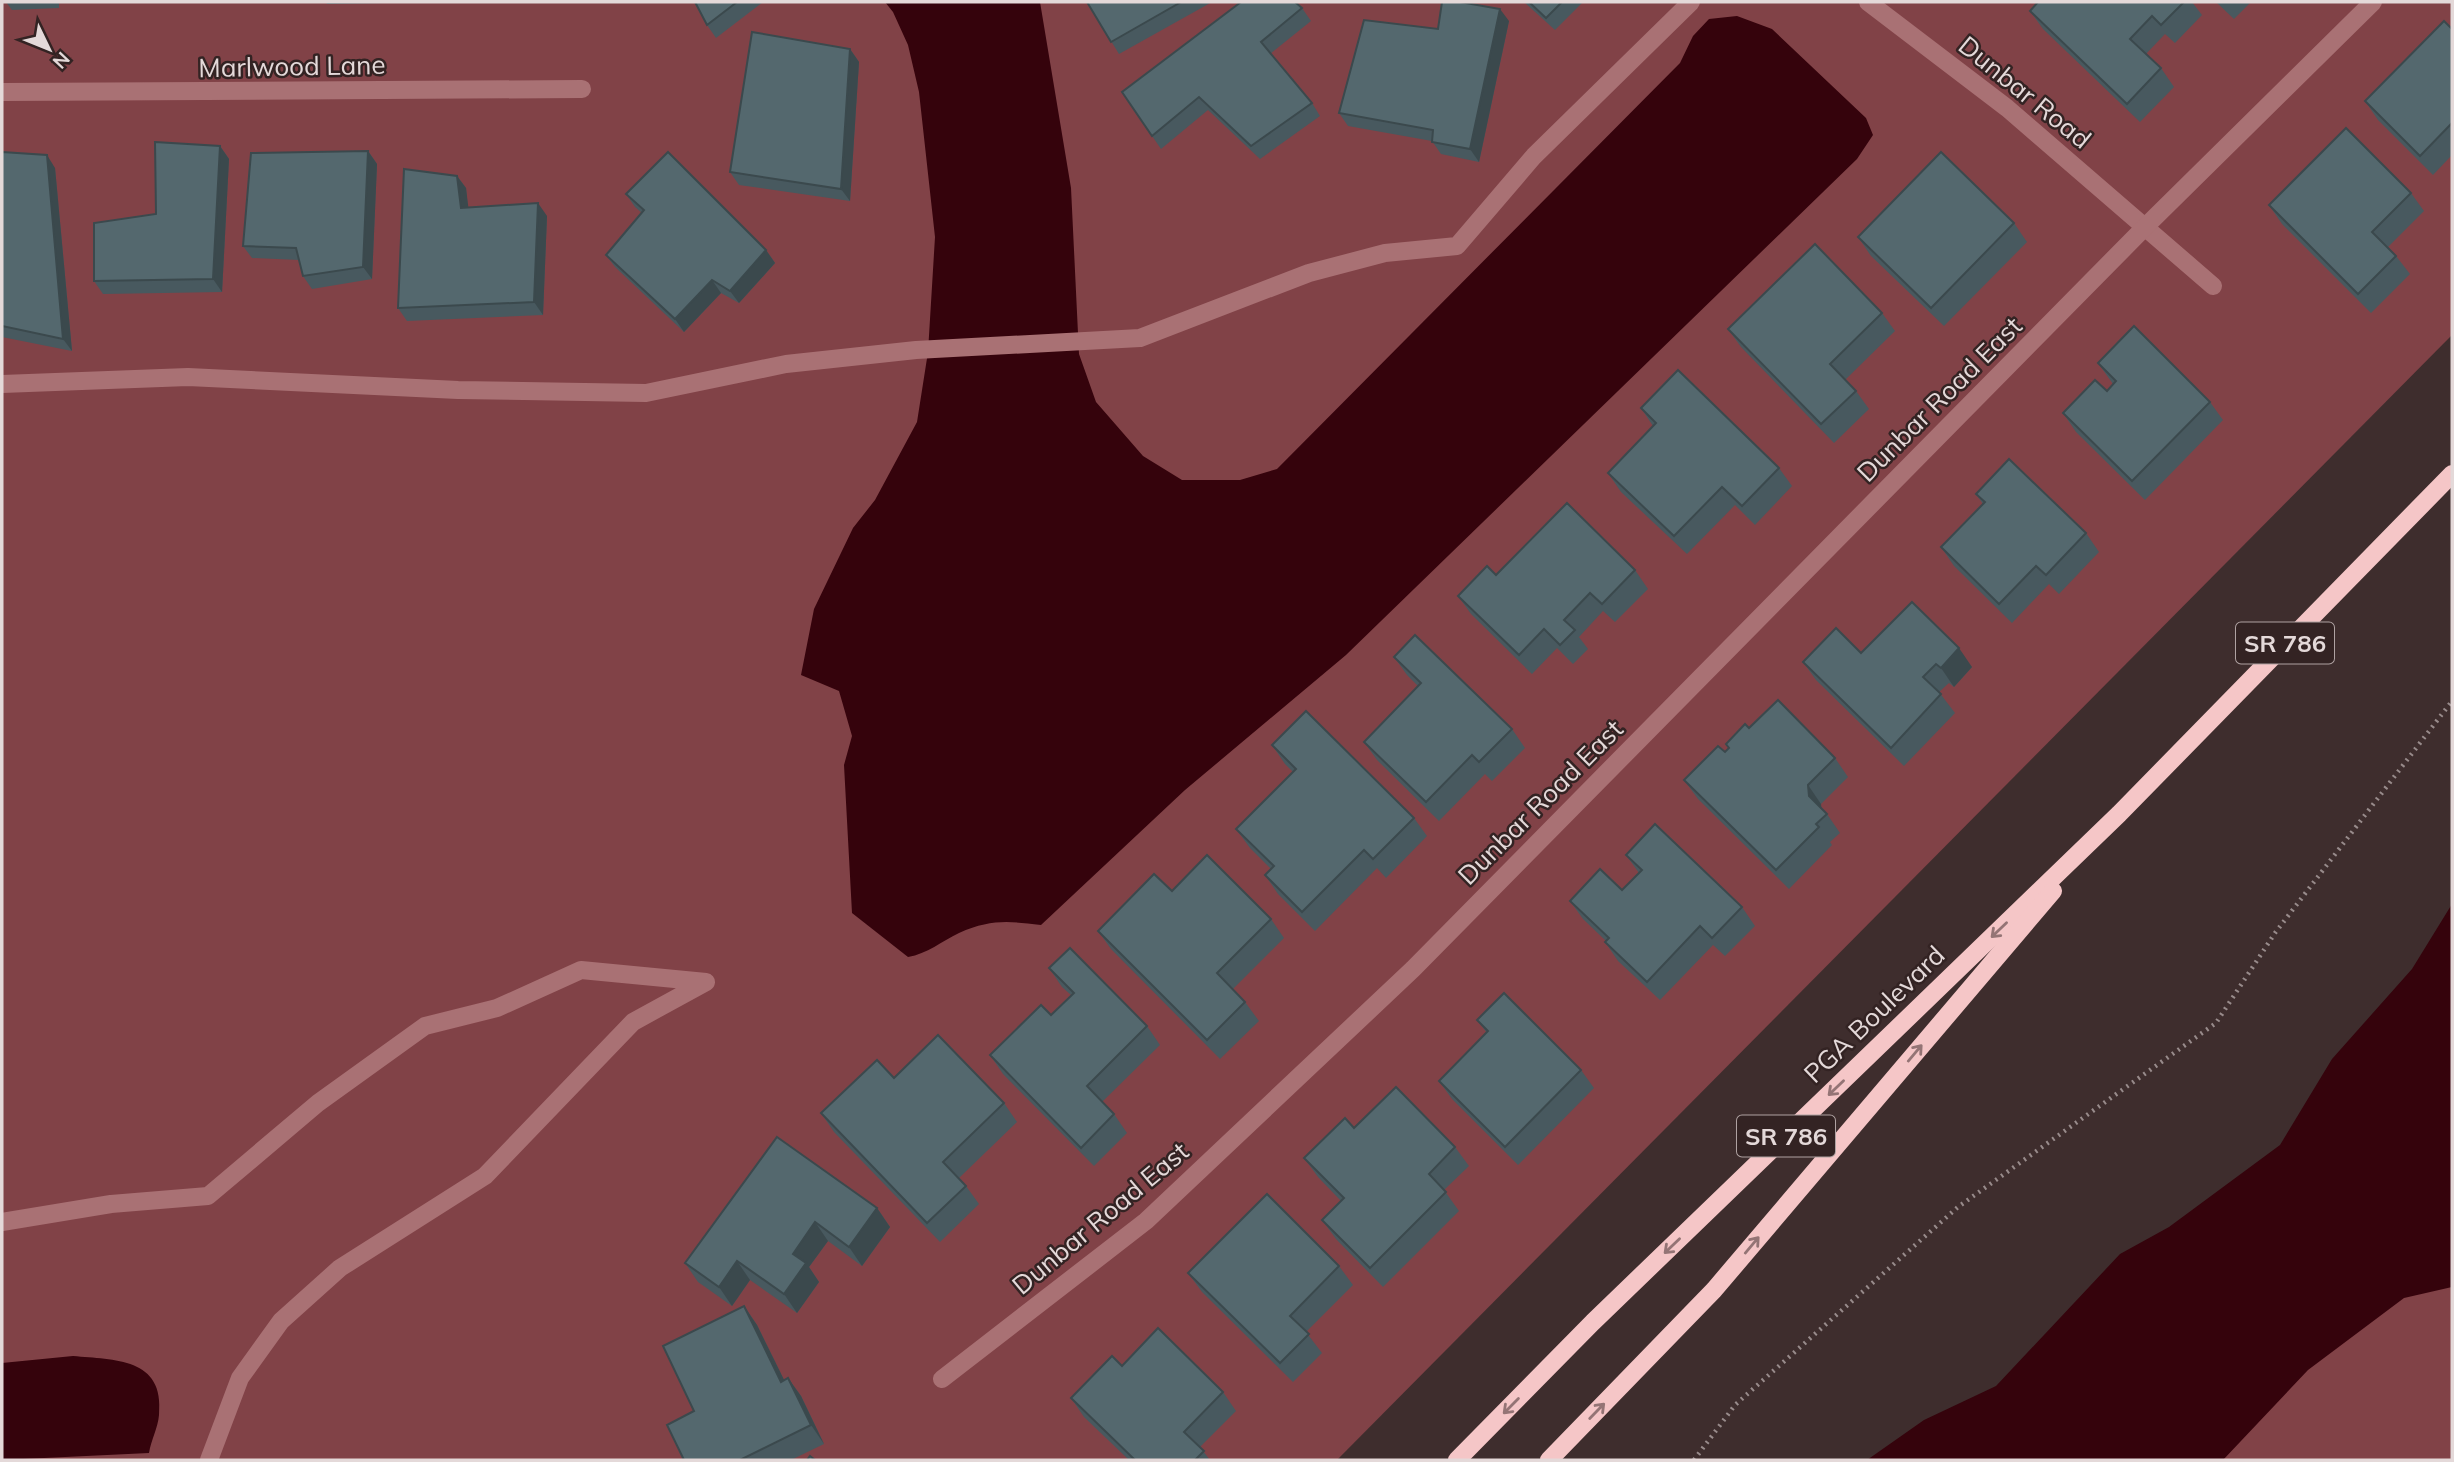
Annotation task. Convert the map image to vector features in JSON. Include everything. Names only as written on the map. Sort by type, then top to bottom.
[{"type":"main road","name":"PGA Boulevard","points":[[1457,1460],[1603,1313],[2119,814],[2452,474]]},
{"type":"main road","name":"PGA Boulevard","points":[[1549,1460],[1714,1290],[2119,814]]},
{"type":"street","points":[[2,384],[188,376],[458,390],[646,393],[786,364],[916,351],[1140,338],[1309,273],[1385,253],[1457,246],[1534,156],[1691,2]]},
{"type":"street","name":"Dunbar Road","points":[[1868,2],[2007,107],[2213,286]]},
{"type":"street","points":[[2144,228],[2373,2]]},
{"type":"street","name":"Marlwood Lane","points":[[2,92],[582,89]]},
{"type":"street","name":"Dunbar Road East","points":[[942,1379],[1146,1221],[1413,969],[2144,228]]},
{"type":"street","points":[[2,1222],[111,1204],[208,1196],[318,1103],[425,1026],[497,1008],[581,970],[706,982],[633,1022],[485,1176],[340,1268],[281,1321],[240,1378],[209,1460]]},
{"type":"path","points":[[1694,1460],[1735,1405],[1958,1207],[2216,1023],[2275,933],[2452,701]]},
{"type":"shaded area","points":[[2,2],[2452,2],[2452,335],[1337,1460],[2,1460]]},
{"type":"shaded area","points":[[885,2],[1040,2],[1071,188],[1079,354],[1096,402],[1143,456],[1182,480],[1240,480],[1277,469],[1680,63],[1693,36],[1709,19],[1737,16],[1772,29],[1866,118],[1873,135],[1857,159],[1346,655],[1185,790],[1041,925],[1009,922],[981,925],[908,957],[852,913],[844,765],[852,736],[839,691],[801,675],[814,609],[853,528],[875,500],[917,422],[928,352],[935,237],[919,92],[908,45],[893,12]]},
{"type":"shaded area","points":[[2452,904],[2452,1287],[2404,1298],[2308,1370],[2223,1460],[1867,1460],[1924,1420],[1996,1386],[2120,1254],[2169,1227],[2280,1145],[2332,1059],[2412,969]]},
{"type":"shaded area","points":[[2452,1053],[2452,1460],[2052,1460]]},
{"type":"shaded area","points":[[73,1356],[134,1365],[154,1382],[159,1396],[159,1415],[149,1453],[2,1460],[2,1363]]},
{"type":"building","points":[[695,2],[737,2],[707,25]]},
{"type":"building","points":[[1087,2],[1181,2],[1111,42]]},
{"type":"building","points":[[1241,2],[1295,2],[1302,8],[1261,42],[1312,103],[1251,146],[1199,97],[1152,136],[1122,92]]},
{"type":"building","points":[[1442,2],[1460,2],[1500,9],[1470,149],[1432,142],[1433,130],[1339,113],[1364,20],[1438,29]]},
{"type":"building","points":[[1529,2],[1562,2],[1546,18]]},
{"type":"building","points":[[2038,2],[2184,2],[2161,25],[2152,16],[2130,39],[2161,68],[2127,104],[2030,11]]},
{"type":"building","points":[[2444,21],[2452,29],[2452,123],[2420,156],[2365,101]]},
{"type":"building","points":[[752,32],[850,49],[841,189],[730,172]]},
{"type":"building","points":[[2346,128],[2411,193],[2372,232],[2396,256],[2358,294],[2269,205]]},
{"type":"building","points":[[155,142],[220,146],[213,279],[94,281],[94,223],[156,214]]},
{"type":"building","points":[[368,151],[363,267],[303,276],[296,248],[243,246],[251,153]]},
{"type":"building","points":[[2,152],[47,155],[63,339],[2,326]]},
{"type":"building","points":[[668,152],[766,250],[730,291],[712,280],[675,319],[606,255],[644,210],[626,194]]},
{"type":"building","points":[[1941,152],[2014,223],[1931,308],[1858,237]]},
{"type":"building","points":[[404,169],[457,176],[461,208],[538,203],[534,302],[398,308]]},
{"type":"building","points":[[1815,244],[1882,313],[1830,364],[1856,391],[1821,424],[1728,329]]},
{"type":"building","points":[[2134,326],[2210,402],[2132,481],[2063,413],[2095,380],[2107,391],[2116,381],[2098,363]]},
{"type":"building","points":[[1678,370],[1779,468],[1742,506],[1722,487],[1674,536],[1608,473],[1656,423],[1641,408]]},
{"type":"building","points":[[2009,459],[2086,533],[2046,575],[2036,566],[1999,604],[1941,547],[1985,502],[1976,494]]},
{"type":"building","points":[[1567,503],[1635,570],[1602,604],[1590,593],[1564,620],[1575,630],[1560,645],[1544,629],[1519,655],[1458,596],[1487,566],[1496,575]]},
{"type":"building","points":[[1912,602],[1959,648],[1941,668],[1936,664],[1923,677],[1941,694],[1891,748],[1803,662],[1836,628],[1861,653]]},
{"type":"building","points":[[1415,635],[1512,729],[1479,762],[1472,755],[1426,802],[1364,742],[1421,683],[1394,657]]},
{"type":"building","points":[[1778,700],[1835,758],[1808,785],[1809,796],[1827,814],[1816,824],[1819,827],[1776,870],[1684,780],[1718,746],[1725,752],[1729,748],[1726,744],[1745,724],[1749,728]]},
{"type":"building","points":[[1306,711],[1414,818],[1373,859],[1364,850],[1302,912],[1265,875],[1274,866],[1236,829],[1296,769],[1272,745]]},
{"type":"building","points":[[1655,824],[1742,907],[1712,938],[1700,926],[1647,982],[1605,942],[1609,938],[1570,901],[1600,869],[1622,890],[1642,870],[1626,855]]},
{"type":"building","points":[[1207,855],[1271,919],[1217,973],[1245,1002],[1207,1040],[1098,931],[1154,874],[1172,891]]},
{"type":"building","points":[[1070,948],[1147,1026],[1087,1086],[1114,1114],[1081,1148],[990,1055],[1041,1005],[1051,1015],[1074,993],[1049,968]]},
{"type":"building","points":[[1504,993],[1581,1070],[1505,1147],[1439,1081],[1488,1031],[1477,1020]]},
{"type":"building","points":[[938,1035],[1004,1103],[943,1162],[966,1186],[927,1223],[821,1113],[877,1060],[894,1078]]},
{"type":"building","points":[[1396,1087],[1455,1147],[1429,1174],[1446,1192],[1370,1268],[1322,1220],[1344,1198],[1304,1158],[1345,1118],[1354,1128]]},
{"type":"building","points":[[777,1137],[877,1208],[849,1247],[815,1222],[793,1254],[806,1263],[784,1294],[737,1261],[719,1287],[685,1263]]},
{"type":"building","points":[[1267,1194],[1339,1266],[1290,1316],[1309,1334],[1280,1363],[1188,1273]]},
{"type":"building","points":[[744,1306],[781,1382],[788,1378],[811,1425],[740,1460],[684,1460],[667,1425],[694,1411],[663,1346]]},
{"type":"building","points":[[1158,1328],[1223,1392],[1184,1432],[1204,1451],[1195,1460],[1135,1460],[1071,1398],[1112,1356],[1122,1366]]}]
